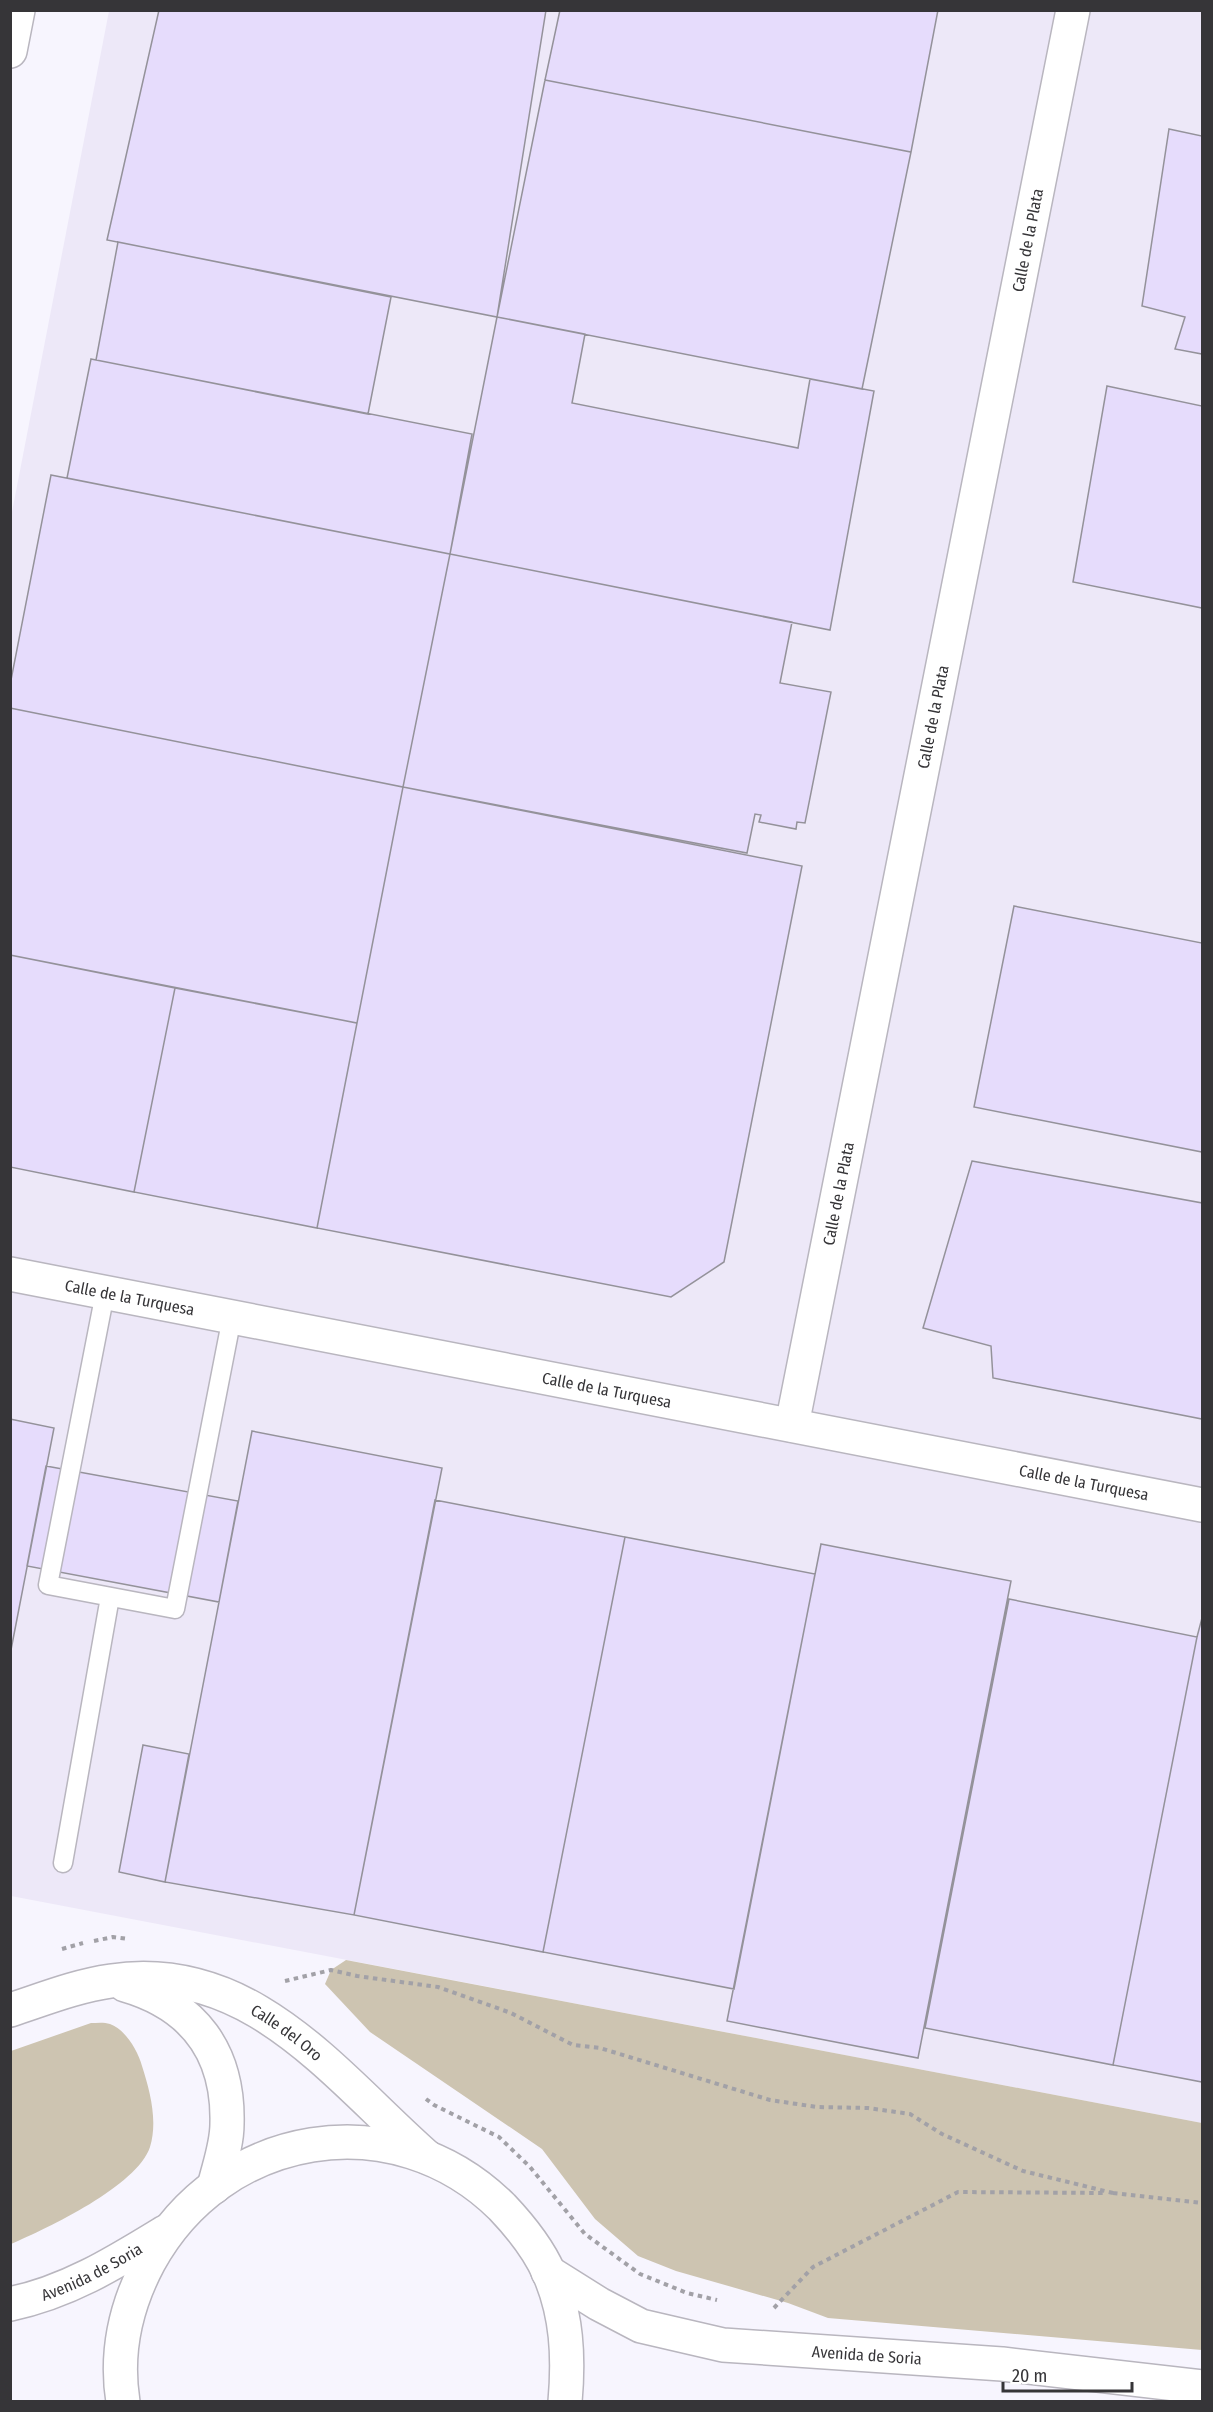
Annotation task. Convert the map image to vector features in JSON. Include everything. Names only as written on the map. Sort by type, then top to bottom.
[{"type":"main road","points":[[10,51],[18,10]]},
{"type":"main road","name":"Calle de la Plata","points":[[792,1425],[1073,10]]},
{"type":"main road","name":"Calle de la Turquesa","points":[[10,1274],[1203,1505]]},
{"type":"main road","name":"Calle del Oro","points":[[10,2010],[67,1990],[112,1981],[164,1978],[235,1997],[300,2038],[427,2157]]},
{"type":"main road","name":"Calle del Oro","points":[[112,1981],[150,1992],[196,2024],[216,2054],[226,2087],[228,2125],[214,2187]]},
{"type":"main road","points":[[123,2402],[120,2356],[129,2306],[139,2282],[170,2229],[195,2201],[236,2171],[291,2147],[330,2141],[375,2143],[427,2157],[455,2170],[483,2189],[520,2226],[548,2272],[559,2301],[566,2338],[568,2372],[565,2402]]},
{"type":"main road","name":"Avenida de Soria","points":[[10,2304],[28,2301],[85,2280],[170,2229]]},
{"type":"main road","name":"Avenida de Soria","points":[[548,2272],[599,2304],[641,2326],[723,2345],[1002,2364],[1203,2386]]},
{"type":"lane","points":[[105,1293],[48,1584],[111,1597],[176,1609],[232,1317]]},
{"type":"lane","points":[[63,1863],[111,1597]]},
{"type":"path","points":[[285,1981],[331,1970],[357,1976],[438,1987],[511,2013],[573,2045],[600,2048],[770,2100],[817,2107],[868,2108],[910,2114],[942,2134],[1023,2171],[1113,2193]]},
{"type":"path","points":[[770,2313],[813,2267],[958,2192],[1113,2193],[1203,2202]]},
{"type":"shaded area","points":[[109,11],[1202,11],[1202,2123],[11,1896],[11,517]]},
{"type":"shaded area","points":[[346,1960],[1202,2123],[1202,2350],[828,2318],[788,2303],[676,2271],[638,2256],[595,2219],[542,2149],[370,2032],[325,1984],[331,1970]]},
{"type":"shaded area","points":[[91,2023],[105,2023],[116,2027],[126,2036],[138,2054],[152,2106],[153,2127],[150,2147],[142,2162],[110,2191],[68,2217],[11,2244],[11,2051]]},
{"type":"building","points":[[159,10],[546,10],[497,317],[107,240]]},
{"type":"building","points":[[560,10],[938,10],[911,152],[545,80]]},
{"type":"building","points":[[545,80],[911,152],[862,389],[497,317]]},
{"type":"building","points":[[1169,129],[1202,136],[1202,354],[1175,349],[1185,317],[1142,306]]},
{"type":"building","points":[[118,242],[391,297],[368,414],[96,360]]},
{"type":"building","points":[[497,317],[585,334],[572,403],[798,448],[810,379],[874,391],[830,630],[450,554]]},
{"type":"building","points":[[91,359],[472,434],[450,554],[67,478]]},
{"type":"building","points":[[1107,386],[1202,406],[1202,608],[1073,582]]},
{"type":"building","points":[[51,475],[450,554],[403,787],[10,708],[10,685]]},
{"type":"building","points":[[450,554],[792,622],[780,683],[831,692],[805,823],[797,822],[796,829],[759,822],[761,815],[755,814],[747,853],[403,787]]},
{"type":"building","points":[[10,708],[403,787],[357,1023],[10,955]]},
{"type":"building","points":[[403,787],[802,866],[724,1262],[671,1297],[317,1228]]},
{"type":"building","points":[[1014,906],[1202,943],[1202,1152],[974,1107]]},
{"type":"building","points":[[10,955],[175,988],[134,1192],[10,1167]]},
{"type":"building","points":[[175,988],[357,1023],[317,1228],[134,1192]]},
{"type":"building","points":[[972,1161],[1202,1203],[1202,1419],[993,1378],[991,1346],[923,1328]]},
{"type":"building","points":[[10,1419],[54,1428],[10,1655]]},
{"type":"building","points":[[252,1431],[442,1468],[354,1915],[165,1882]]},
{"type":"building","points":[[46,1466],[238,1501],[219,1602],[27,1566]]},
{"type":"building","points":[[435,1500],[625,1537],[543,1952],[354,1915]]},
{"type":"building","points":[[625,1537],[815,1574],[734,1989],[543,1952]]},
{"type":"building","points":[[821,1544],[1011,1581],[918,2058],[727,2021]]},
{"type":"building","points":[[1009,1599],[1197,1637],[1113,2065],[925,2028]]},
{"type":"building","points":[[1202,1618],[1202,2082],[1113,2065]]},
{"type":"building","points":[[143,1745],[189,1754],[165,1882],[119,1872]]}]
